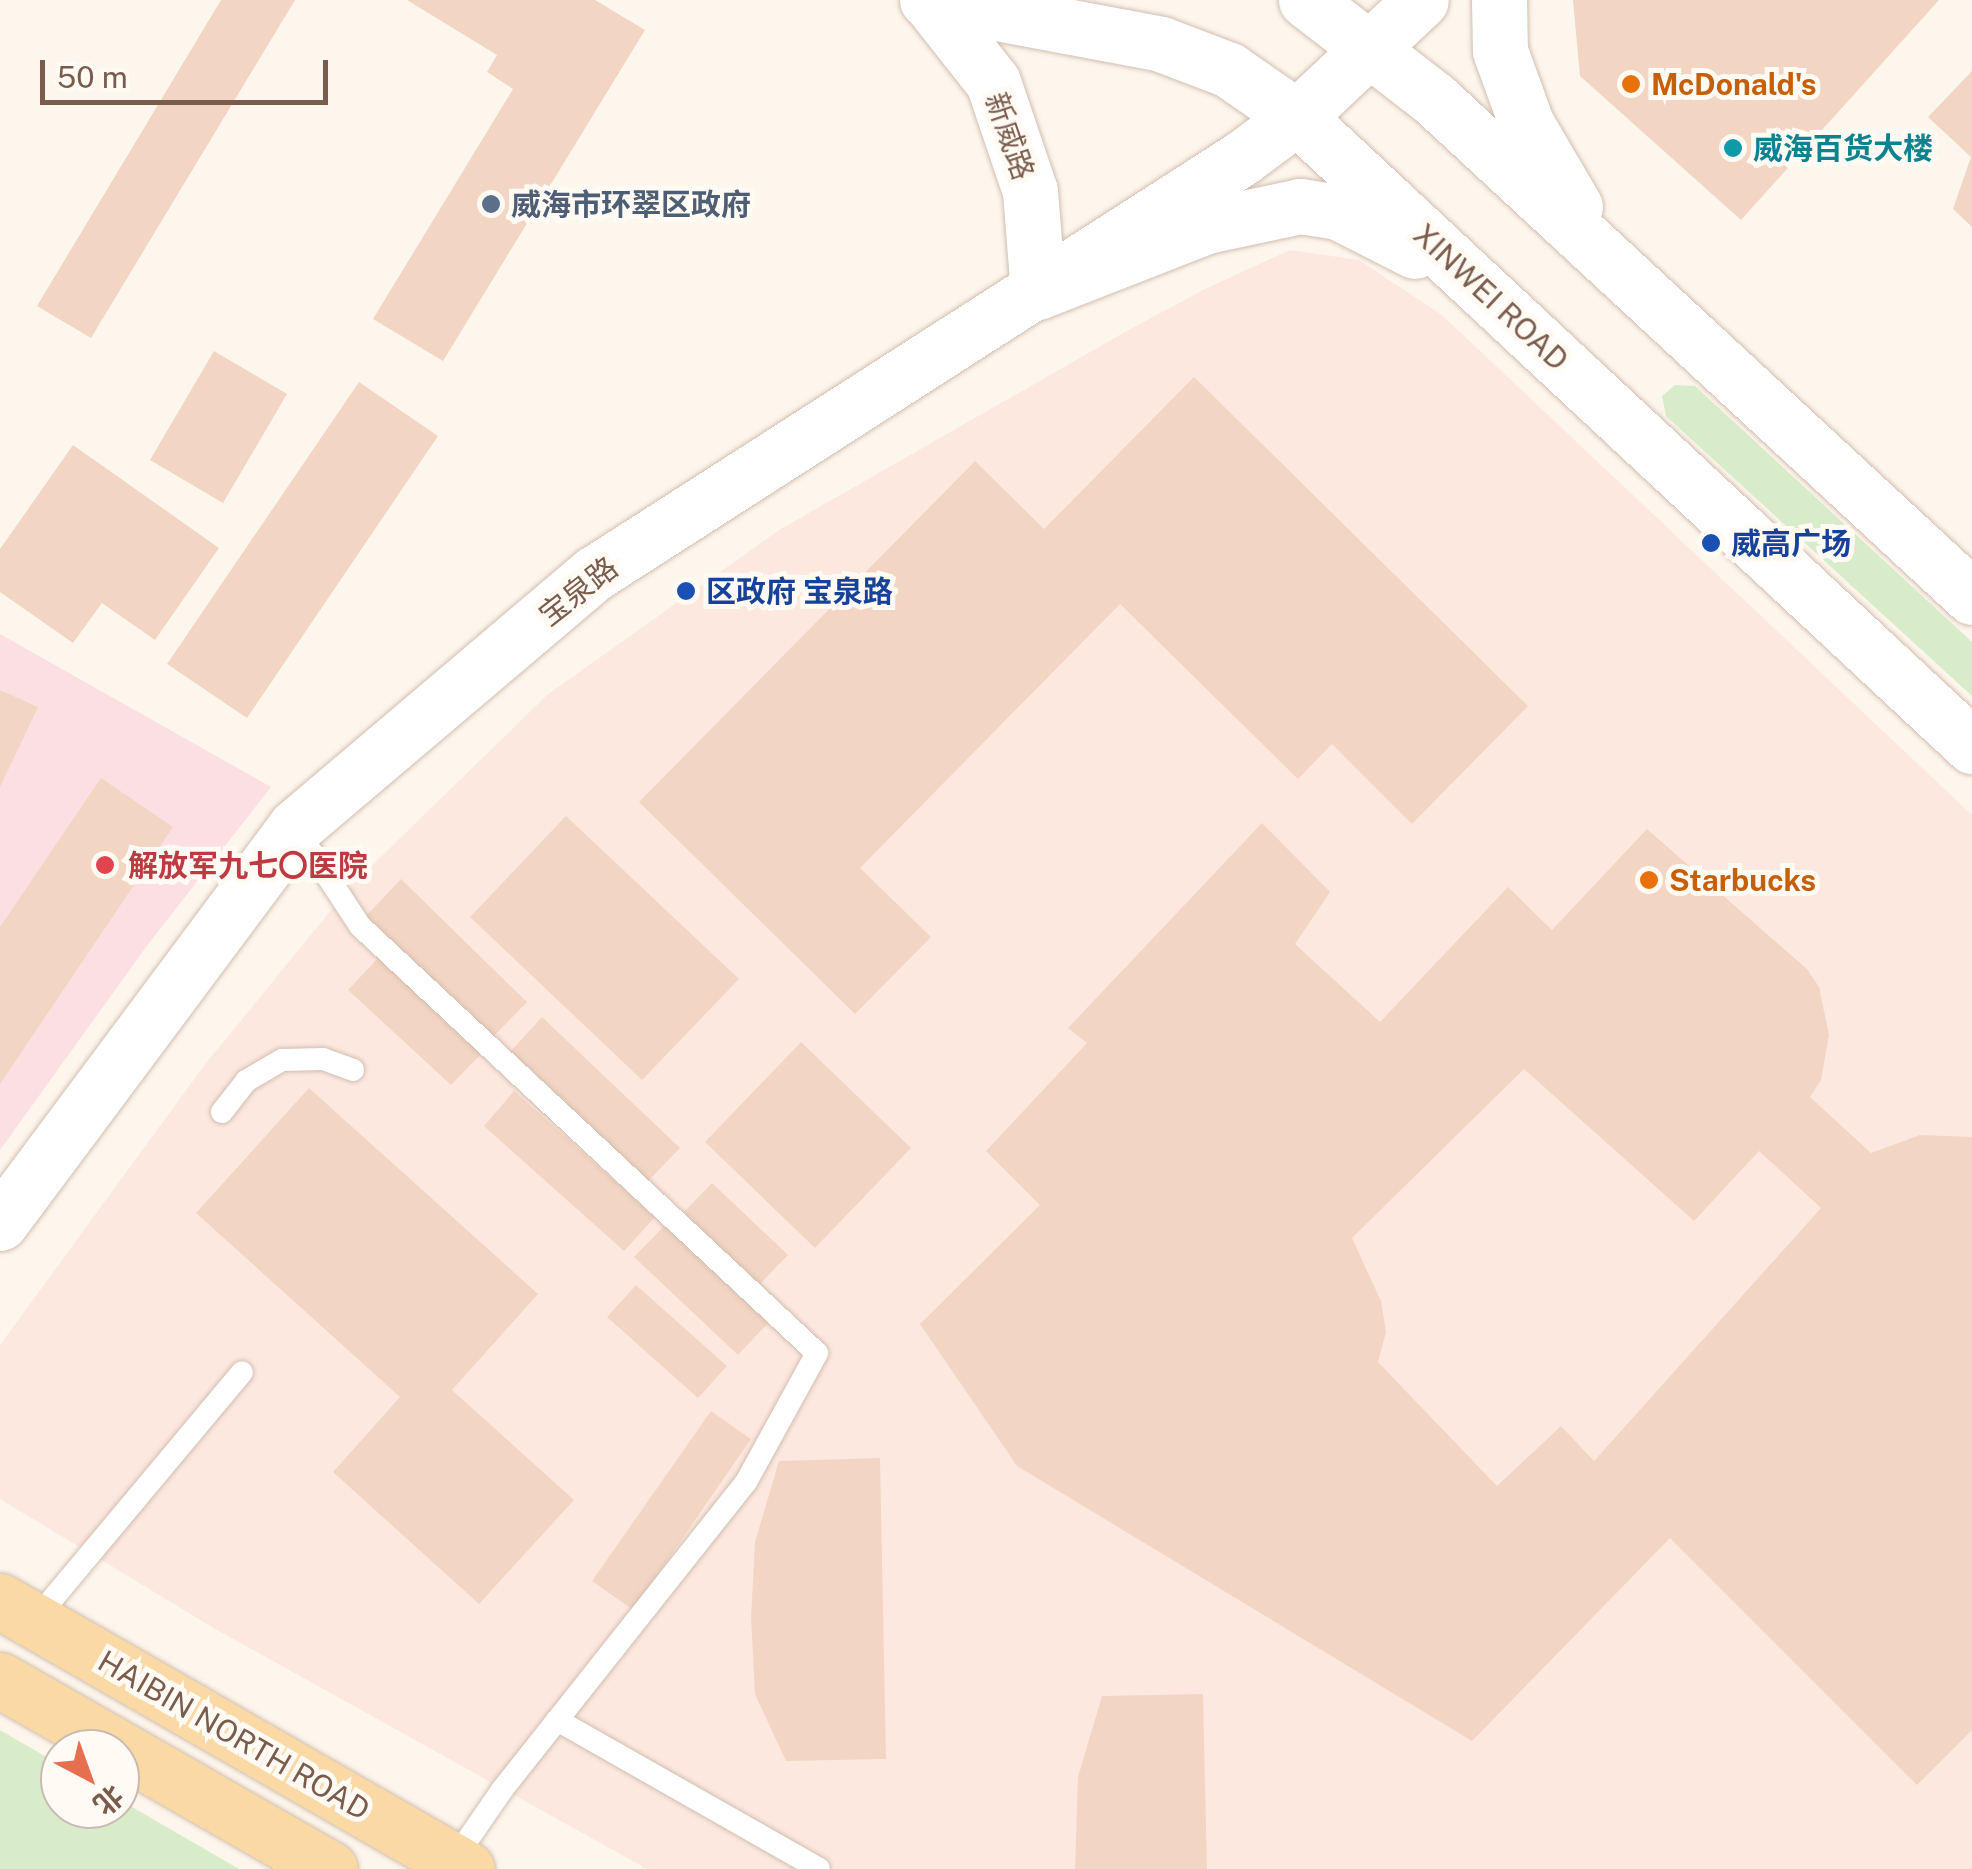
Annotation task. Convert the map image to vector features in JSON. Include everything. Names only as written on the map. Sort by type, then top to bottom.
[{"type":"main road","name":"XINWEI ROAD","points":[[928,0],[1161,44],[1229,70],[1297,117],[1972,746]]},
{"type":"main road","name":"新威路","points":[[928,0],[992,82],[1030,191],[1038,292]]},
{"type":"main road","points":[[1306,0],[1434,99],[1972,597]]},
{"type":"main road","name":"宝泉路","points":[[0,1223],[295,828],[595,573],[1038,292],[1297,117],[1373,50],[1420,0]]},
{"type":"main road","points":[[1499,0],[1500,51],[1526,123],[1601,253]]},
{"type":"main road","points":[[1038,292],[1206,226],[1300,206],[1338,212],[1472,280]]},
{"type":"main road","name":"HAIBIN NORTH ROAD","points":[[17,1611],[460,1865]]},
{"type":"main road","points":[[0,1680],[330,1869]]},
{"type":"lane","points":[[295,828],[360,926],[817,1352],[746,1482],[557,1720],[460,1865]]},
{"type":"lane","points":[[222,1112],[246,1082],[282,1060],[323,1059],[353,1070]]},
{"type":"lane","points":[[17,1611],[242,1372]]},
{"type":"lane","points":[[557,1720],[819,1869]]},
{"type":"shaded area","name":"威高广场","points":[[1290,250],[1359,260],[1442,315],[1972,815],[1972,1869],[647,1869],[217,1630],[0,1499],[0,1345],[203,1067],[350,887],[547,695],[779,530],[1125,332]]},
{"type":"shaded area","name":"解放军九七〇医院","points":[[0,634],[271,787],[149,943],[0,1150]]},
{"type":"green space","points":[[1675,385],[1695,386],[1972,642],[1972,696],[1666,416],[1662,396]]},
{"type":"green space","points":[[0,1730],[40,1753],[40,1829],[140,1829],[140,1812],[239,1869],[0,1869]]},
{"type":"building","points":[[221,0],[295,0],[91,338],[37,306]]},
{"type":"building","name":"威海市环翠区政府","points":[[407,0],[595,0],[645,30],[443,361],[373,319],[513,89],[487,72],[497,55]]},
{"type":"building","name":"威海百货大楼","points":[[1573,0],[1939,0],[1741,220],[1580,76]]},
{"type":"building","points":[[1972,71],[1972,227],[1953,209],[1971,157],[1928,117]]},
{"type":"building","points":[[214,351],[287,394],[223,503],[150,460]]},
{"type":"building","points":[[1194,377],[1528,706],[1412,824],[1332,744],[1298,779],[1120,604],[860,868],[931,937],[855,1014],[639,802],[975,461],[1044,529]]},
{"type":"building","points":[[359,382],[438,436],[247,718],[167,664]]},
{"type":"building","points":[[73,445],[219,548],[155,640],[102,603],[73,643],[0,592],[0,549]]},
{"type":"building","points":[[0,690],[38,707],[0,787]]},
{"type":"building","points":[[101,778],[173,827],[0,1084],[0,927]]},
{"type":"building","points":[[566,816],[739,979],[642,1080],[470,917]]},
{"type":"building","points":[[1262,823],[1330,892],[1295,944],[1380,1022],[1508,887],[1552,930],[1647,829],[1807,969],[1819,987],[1829,1035],[1821,1080],[1810,1097],[1871,1153],[1920,1135],[1972,1137],[1972,1730],[1917,1785],[1670,1538],[1472,1741],[1017,1466],[920,1324],[1040,1205],[986,1151],[1087,1043],[1068,1028]],"holes":[[[1524,1069],[1694,1221],[1759,1151],[1821,1208],[1594,1461],[1561,1426],[1497,1486],[1378,1362],[1386,1332],[1381,1301],[1352,1238]]]},
{"type":"building","points":[[401,879],[527,1002],[492,1038],[366,916]]},
{"type":"building","points":[[379,957],[482,1053],[451,1085],[348,990]]},
{"type":"building","points":[[542,1017],[680,1148],[648,1181],[511,1051]]},
{"type":"building","points":[[801,1042],[911,1148],[815,1248],[705,1142]]},
{"type":"building","points":[[309,1088],[538,1294],[452,1390],[574,1500],[479,1604],[333,1472],[400,1397],[196,1213]]},
{"type":"building","points":[[514,1091],[655,1217],[624,1251],[484,1126]]},
{"type":"building","points":[[712,1183],[788,1255],[759,1285],[684,1212]]},
{"type":"building","points":[[665,1225],[769,1322],[738,1355],[634,1257]]},
{"type":"building","points":[[636,1285],[727,1366],[698,1398],[607,1317]]},
{"type":"building","points":[[711,1411],[751,1439],[633,1610],[592,1581]]},
{"type":"building","points":[[880,1458],[886,1759],[786,1761],[755,1694],[751,1618],[755,1542],[779,1461]]},
{"type":"building","points":[[1203,1694],[1207,1869],[1075,1869],[1078,1777],[1102,1696]]},
{"type":"place","name":"McDonald's","points":[[1631,84]]},
{"type":"place","name":"威海百货大楼","points":[[1733,148]]},
{"type":"place","name":"威海市环翠区政府","points":[[491,204]]},
{"type":"place","name":"威高广场","points":[[1711,543]]},
{"type":"place","name":"区政府 宝泉路","points":[[686,591]]},
{"type":"place","name":"解放军九七〇医院","points":[[105,865]]},
{"type":"place","name":"Starbucks","points":[[1649,880]]}]
